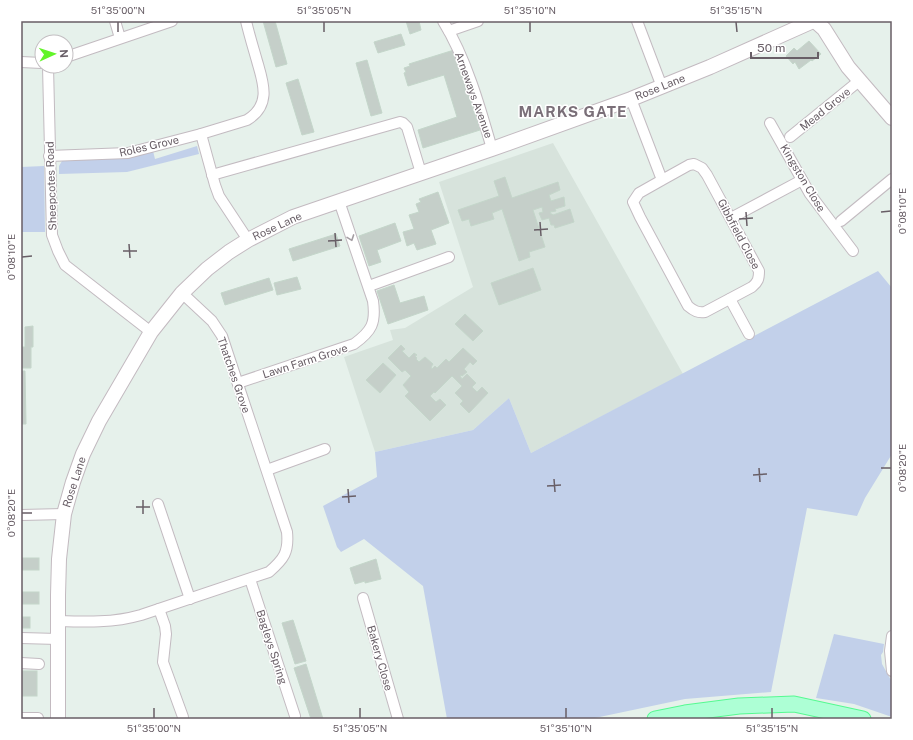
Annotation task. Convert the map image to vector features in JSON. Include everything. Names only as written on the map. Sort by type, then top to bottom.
[{"type":"main road","points":[[655,719],[684,713],[739,706],[794,704],[863,719]]},
{"type":"street","points":[[115,21],[120,38]]},
{"type":"street","points":[[74,54],[172,21]]},
{"type":"street","name":"Roles Grove","points":[[50,156],[128,153],[248,120],[257,113],[262,104],[264,86],[246,21]]},
{"type":"street","name":"Arneways Avenue","points":[[443,21],[464,63],[492,149]]},
{"type":"street","points":[[449,31],[478,21]]},
{"type":"street","points":[[637,21],[662,87]]},
{"type":"street","points":[[814,21],[824,29],[848,67],[892,118]]},
{"type":"street","name":"Rose Lane","points":[[58,719],[59,559],[64,514],[73,482],[83,454],[110,403],[151,332],[182,292],[218,260],[248,240],[293,217],[492,149],[631,99],[814,21]]},
{"type":"street","points":[[21,62],[34,63]]},
{"type":"street","name":"Sheepcotes Road","points":[[48,74],[52,235],[58,251],[65,266],[151,332]]},
{"type":"street","name":"Mead Grove","points":[[790,137],[859,81]]},
{"type":"street","points":[[631,99],[662,180]]},
{"type":"street","points":[[212,175],[400,122],[407,127],[421,173]]},
{"type":"street","name":"Kingston Close","points":[[770,123],[802,180],[826,216],[853,251]]},
{"type":"street","points":[[201,134],[215,185],[222,202],[248,240]]},
{"type":"street","name":"Gibbfield Close","points":[[694,164],[702,168],[757,265],[760,278],[757,283],[705,312],[700,313],[694,311],[688,306],[633,202],[639,193],[662,180],[689,165],[694,164]]},
{"type":"street","points":[[841,221],[892,179]]},
{"type":"street","points":[[731,218],[802,180]]},
{"type":"street","name":"Lawn Farm Grove","points":[[238,383],[354,344],[364,337],[371,328],[375,315],[374,301],[339,201]]},
{"type":"street","points":[[369,286],[449,257]]},
{"type":"street","name":"Thatches Grove","points":[[58,622],[124,620],[160,609],[268,572],[284,557],[287,550],[287,532],[222,336],[212,321],[182,292]]},
{"type":"street","points":[[730,299],[749,334]]},
{"type":"street","points":[[267,470],[324,449]]},
{"type":"street","points":[[158,504],[190,599]]},
{"type":"street","points":[[21,515],[64,514]]},
{"type":"street","name":"Bagleys Spring","points":[[250,579],[295,716]]},
{"type":"street","name":"Bakery Close","points":[[363,598],[398,719]]},
{"type":"street","points":[[160,609],[166,634],[163,662],[183,717]]},
{"type":"street","points":[[892,636],[890,651],[892,671]]},
{"type":"street","points":[[21,638],[58,639]]},
{"type":"street","points":[[21,663],[39,664]]},
{"type":"street","points":[[21,718],[38,718]]},
{"type":"shaded area","points":[[553,143],[683,374],[531,453],[509,398],[473,430],[375,452],[344,357],[393,340],[390,330],[405,328],[473,287],[439,182]]},
{"type":"shaded area","points":[[197,146],[199,154],[127,172],[59,174],[59,166],[62,161],[65,161],[66,159],[153,151],[155,159]]},
{"type":"shaded area","points":[[44,166],[45,232],[21,232],[21,167]]},
{"type":"shaded area","points":[[878,271],[892,288],[892,454],[865,498],[857,516],[807,508],[771,692],[685,699],[590,719],[447,719],[423,586],[364,539],[341,552],[337,547],[323,506],[377,477],[375,452],[473,430],[509,398],[531,453]]},
{"type":"shaded area","points":[[834,634],[884,644],[881,655],[882,664],[892,682],[892,717],[854,704],[816,698]]},
{"type":"building","points":[[263,21],[275,21],[287,64],[276,67]]},
{"type":"building","points":[[406,21],[419,21],[421,30],[410,34]]},
{"type":"building","points":[[401,34],[405,45],[378,53],[374,42]]},
{"type":"building","points":[[809,41],[821,54],[799,69],[795,62],[793,64],[786,56],[794,48],[797,51]]},
{"type":"building","points":[[454,50],[480,130],[423,148],[418,130],[457,117],[444,75],[408,86],[404,68],[410,66],[409,64]]},
{"type":"building","points":[[367,60],[382,113],[371,116],[356,63]]},
{"type":"building","points":[[298,79],[314,132],[302,135],[286,83]]},
{"type":"building","points":[[505,177],[512,198],[558,182],[560,190],[549,195],[551,201],[564,197],[565,206],[555,209],[556,211],[550,212],[553,215],[570,209],[574,222],[555,228],[554,225],[551,225],[549,218],[542,220],[539,213],[543,212],[542,207],[533,210],[545,247],[529,252],[530,257],[519,261],[502,209],[492,213],[494,219],[471,226],[469,219],[462,221],[458,210],[499,196],[494,181]]},
{"type":"building","points":[[438,192],[449,223],[431,230],[436,244],[417,250],[414,243],[407,246],[403,232],[414,229],[409,215],[419,212],[416,204],[421,202],[419,199]]},
{"type":"building","points":[[395,223],[401,241],[377,250],[381,262],[369,266],[359,236]]},
{"type":"building","points":[[336,234],[340,246],[293,261],[289,249]]},
{"type":"building","points":[[533,268],[541,290],[499,305],[491,283]]},
{"type":"building","points":[[297,277],[301,289],[277,295],[274,283]]},
{"type":"building","points":[[269,278],[273,290],[225,305],[221,293]]},
{"type":"building","points":[[394,285],[400,303],[424,296],[428,310],[388,324],[377,291]]},
{"type":"building","points":[[465,314],[483,331],[473,341],[455,324]]},
{"type":"building","points":[[33,326],[31,368],[21,368],[21,347],[25,347],[25,327]]},
{"type":"building","points":[[401,345],[405,349],[402,351],[409,358],[414,353],[417,355],[415,356],[419,362],[425,357],[433,364],[431,367],[432,369],[435,366],[437,368],[446,359],[449,362],[463,348],[477,361],[473,365],[470,362],[464,369],[467,372],[460,376],[462,379],[467,374],[476,383],[472,387],[477,392],[482,387],[488,393],[469,413],[460,404],[463,401],[455,393],[462,386],[452,376],[430,396],[436,402],[440,399],[446,405],[430,421],[405,396],[409,392],[403,385],[411,376],[405,370],[402,372],[388,358]]},
{"type":"building","points":[[383,363],[396,375],[380,393],[366,380]]},
{"type":"building","points":[[21,371],[25,371],[26,424],[21,424]]},
{"type":"building","points":[[21,558],[39,558],[39,570],[21,570]]},
{"type":"building","points":[[376,559],[381,579],[355,584],[350,568]]},
{"type":"building","points":[[21,592],[39,592],[39,604],[21,604]]},
{"type":"building","points":[[21,617],[30,617],[30,628],[21,628]]},
{"type":"building","points":[[293,620],[306,661],[295,664],[282,623]]},
{"type":"building","points":[[306,664],[323,719],[311,719],[294,668]]},
{"type":"building","points":[[22,671],[37,671],[37,696],[22,696]]},
{"type":"district","name":"MARKS GATE","points":[[573,111]]}]
